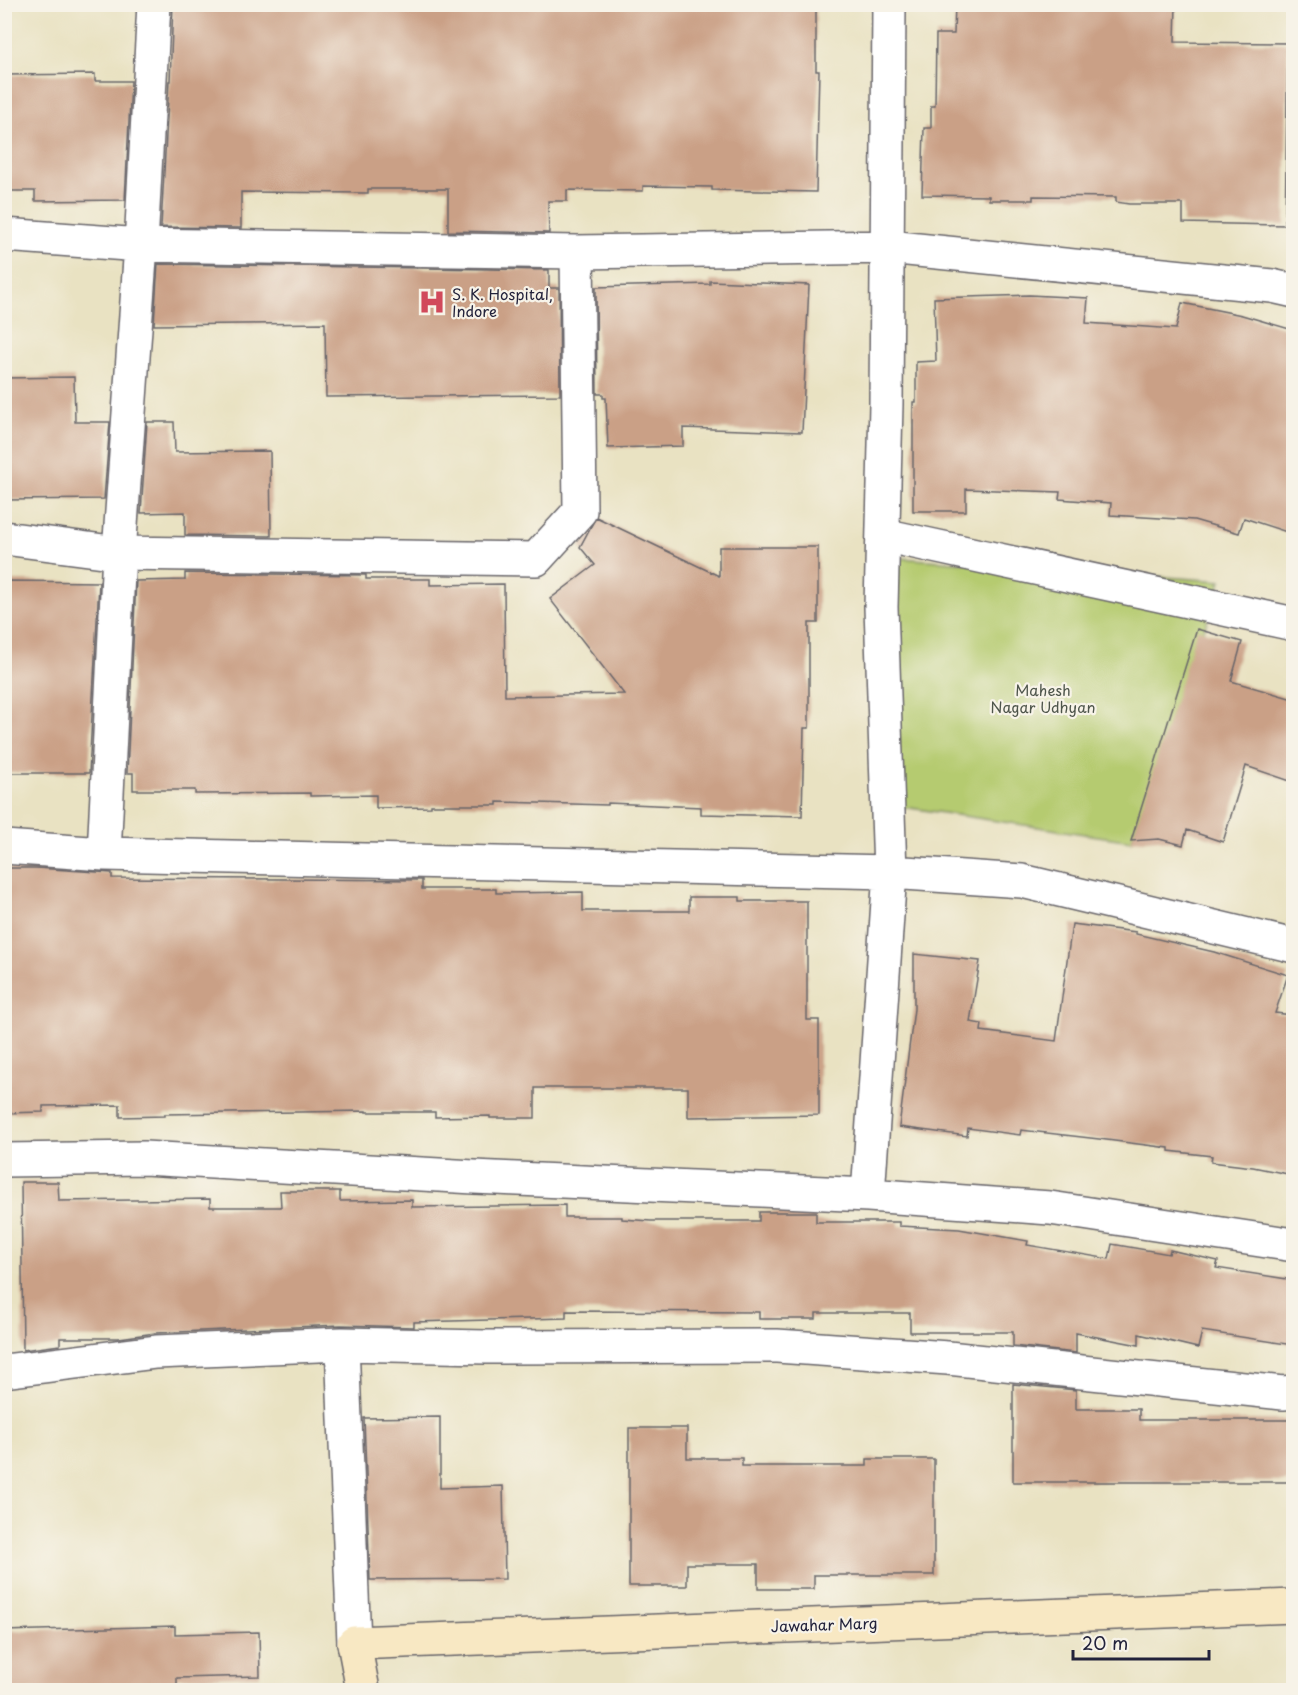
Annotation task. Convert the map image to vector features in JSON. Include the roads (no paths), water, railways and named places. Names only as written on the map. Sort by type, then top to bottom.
[{"type":"street","points":[[104,854],[119,553],[141,245],[154,4]]},
{"type":"street","points":[[868,1195],[890,872],[881,607],[888,247],[889,4]]},
{"type":"street","points":[[4,235],[141,245],[577,252],[888,247],[1272,286],[1293,291]]},
{"type":"street","points":[[4,538],[119,553],[536,559],[580,511],[577,252]]},
{"type":"street","points":[[883,535],[1293,624]]},
{"type":"street","points":[[4,847],[104,854],[890,872],[1022,881],[1293,946]]},
{"type":"street","points":[[4,1160],[144,1158],[474,1177],[868,1195],[1050,1208],[1293,1245]]},
{"type":"street","points":[[4,1371],[156,1352],[342,1344],[486,1347],[777,1346],[948,1358],[1283,1393],[1293,1392]]},
{"type":"street","points":[[342,1344],[354,1643],[363,1690]]},
{"type":"street","name":"Jawahar Marg","points":[[354,1643],[1293,1606]]},
{"type":"place","name":"S. K. Hospital, Indore","points":[[432,302]]},
{"type":"park label","name":"Mahesh Nagar Udhyan","points":[[1043,698]]}]
